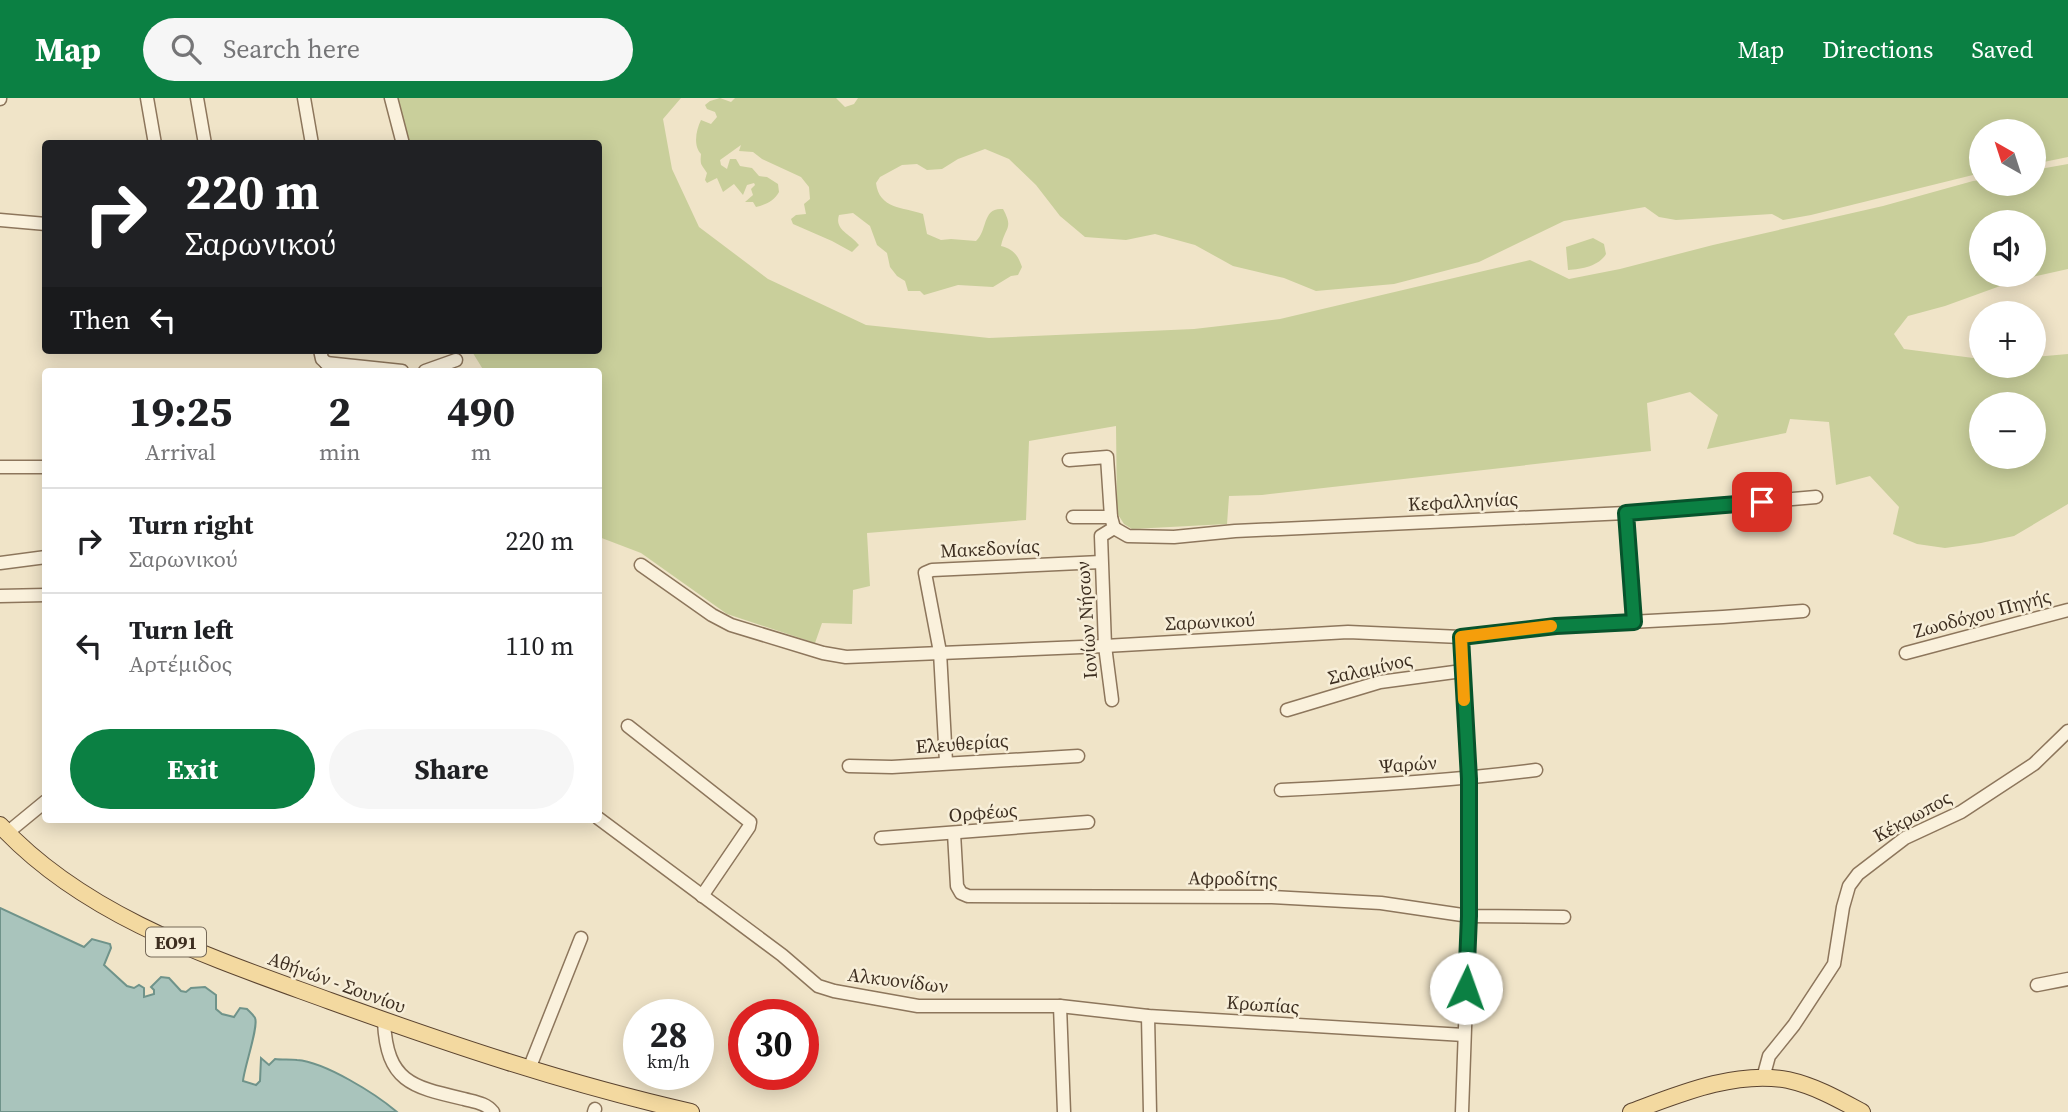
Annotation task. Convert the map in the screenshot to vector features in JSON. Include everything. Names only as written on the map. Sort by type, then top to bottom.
[{"type":"main road","name":"Αθήνών - Σουνίου","points":[[3,829],[34,858],[74,887],[157,934],[234,966],[384,1022],[529,1069],[691,1112]]},
{"type":"main road","points":[[1631,1112],[1715,1084],[1763,1078],[1787,1080],[1809,1086],[1862,1112]]},
{"type":"street","points":[[147,98],[154,140]]},
{"type":"street","points":[[197,98],[204,140]]},
{"type":"street","points":[[304,98],[311,140]]},
{"type":"street","points":[[391,98],[402,140]]},
{"type":"street","points":[[0,220],[42,223]]},
{"type":"street","points":[[433,368],[456,360]]},
{"type":"street","points":[[331,367],[349,368]]},
{"type":"street","name":"Ιονίων Νήσων","points":[[1069,460],[1107,457],[1112,522],[1101,536],[1101,562],[1105,646],[1112,700]]},
{"type":"street","points":[[0,467],[42,467]]},
{"type":"street","name":"Κεφαλληνίας","points":[[1073,517],[1112,522],[1128,536],[1174,537],[1235,531],[1626,513],[1816,498]]},
{"type":"street","points":[[1626,513],[1634,622]]},
{"type":"street","points":[[0,563],[42,558]]},
{"type":"street","name":"Μακεδονίας","points":[[940,652],[925,573],[932,570],[981,566],[1101,562]]},
{"type":"street","name":"Σαρωνικού","points":[[641,565],[712,615],[731,625],[822,653],[846,657],[1348,632],[1461,637],[1556,626],[1803,611]]},
{"type":"street","points":[[0,596],[42,595]]},
{"type":"street","name":"Ζωοδόχου Πηγής","points":[[1906,653],[2068,610]]},
{"type":"street","points":[[1461,637],[1469,779],[1469,916],[1462,1112]]},
{"type":"street","points":[[940,652],[946,762]]},
{"type":"street","name":"Σαλαμίνος","points":[[1287,710],[1380,682],[1462,671]]},
{"type":"street","points":[[628,726],[750,822],[702,896]]},
{"type":"street","name":"Κέκρωπος","points":[[1763,1078],[1769,1056],[1802,1014],[1834,964],[1843,907],[1849,887],[1858,874],[1905,838],[1961,812],[2034,764],[2068,731]]},
{"type":"street","name":"Ελευθερίας","points":[[849,766],[891,767],[1077,755]]},
{"type":"street","name":"Ψαρών","points":[[1281,790],[1469,779],[1536,770]]},
{"type":"street","points":[[3,829],[42,804]]},
{"type":"street","name":"Αλκυονίδων","points":[[602,821],[782,955],[818,986],[918,1006],[1060,1006]]},
{"type":"street","name":"Ορφέως","points":[[881,838],[1088,822]]},
{"type":"street","name":"Αφροδίτης","points":[[954,834],[957,886],[961,893],[968,896],[1272,897],[1381,903],[1469,916],[1564,917]]},
{"type":"street","points":[[529,1069],[581,938]]},
{"type":"street","points":[[2037,985],[2068,979]]},
{"type":"street","points":[[1060,1006],[1064,1112]]},
{"type":"street","name":"Κρωπίας","points":[[1060,1006],[1148,1016],[1464,1035]]},
{"type":"street","points":[[1148,1016],[1150,1112]]},
{"type":"street","points":[[384,1022],[389,1056],[400,1073],[410,1082],[432,1092],[483,1104],[493,1112]]},
{"type":"green space","points":[[396,98],[681,98],[663,119],[672,169],[699,227],[768,279],[866,325],[989,338],[1194,329],[1280,319],[1530,260],[1569,279],[1883,206],[1969,182],[1969,196],[2046,196],[2046,168],[2068,164],[2068,269],[2046,274],[2046,210],[1969,210],[1969,287],[1997,287],[1908,316],[1894,334],[1904,349],[1969,357],[1969,378],[2046,378],[2046,356],[2068,354],[2068,504],[2014,536],[1981,543],[1945,548],[1917,544],[1893,534],[1899,507],[1870,476],[1836,485],[1829,422],[1790,419],[1786,433],[1707,449],[1718,415],[1690,392],[1647,403],[1651,451],[1262,495],[1229,496],[1227,524],[1132,529],[1124,524],[1117,513],[1116,426],[1029,441],[1026,520],[867,533],[870,586],[853,590],[852,624],[822,623],[815,643],[727,614],[641,553],[602,538],[602,368],[482,368],[473,354],[602,354],[602,140],[408,140]]},
{"type":"green space","points":[[720,98],[731,102],[735,98],[836,98],[845,107],[854,104],[858,98],[2068,98],[2068,157],[2046,162],[2046,119],[1969,119],[1969,176],[1783,220],[1772,214],[1676,220],[1659,217],[1645,207],[1564,221],[1479,262],[1394,284],[1316,291],[1284,278],[1233,266],[1195,245],[1155,234],[1126,240],[1085,237],[1060,216],[1036,185],[1009,159],[985,149],[958,159],[942,169],[927,170],[917,164],[902,165],[880,177],[876,183],[882,198],[893,206],[923,214],[927,234],[941,240],[976,241],[988,215],[996,209],[1003,209],[1006,216],[1008,224],[1001,246],[1017,256],[1022,267],[1018,275],[1011,276],[993,287],[958,285],[924,295],[920,291],[908,291],[905,281],[890,267],[887,253],[877,245],[870,226],[853,213],[839,215],[838,220],[841,228],[859,245],[852,252],[793,224],[791,219],[796,215],[806,214],[804,204],[810,199],[809,187],[801,177],[753,152],[739,151],[741,145],[720,160],[721,165],[727,169],[730,159],[736,159],[740,166],[752,168],[759,176],[767,177],[778,184],[779,192],[775,198],[756,207],[753,202],[745,202],[753,195],[751,189],[754,183],[747,185],[743,195],[734,184],[723,192],[717,178],[707,183],[707,173],[701,164],[701,154],[696,142],[701,120],[711,124],[717,117],[715,112],[707,109],[705,105]]},
{"type":"green space","points":[[1593,238],[1604,244],[1606,254],[1603,258],[1590,266],[1568,270],[1566,247]]},
{"type":"water","points":[[0,908],[84,947],[92,939],[110,944],[104,965],[127,986],[134,988],[139,985],[144,988],[144,997],[154,994],[151,987],[161,977],[169,978],[181,991],[205,987],[216,995],[216,1009],[222,1014],[234,1017],[240,1008],[247,1009],[256,1022],[243,1081],[256,1085],[260,1081],[261,1058],[269,1065],[275,1059],[308,1062],[350,1080],[397,1112],[0,1112]]},
{"type":"slow traffic","points":[[1464,700],[1461,637],[1551,626]]},
{"type":"route","points":[[1466,988],[1469,779],[1461,637],[1556,626],[1634,622],[1626,513],[1762,502]]}]
